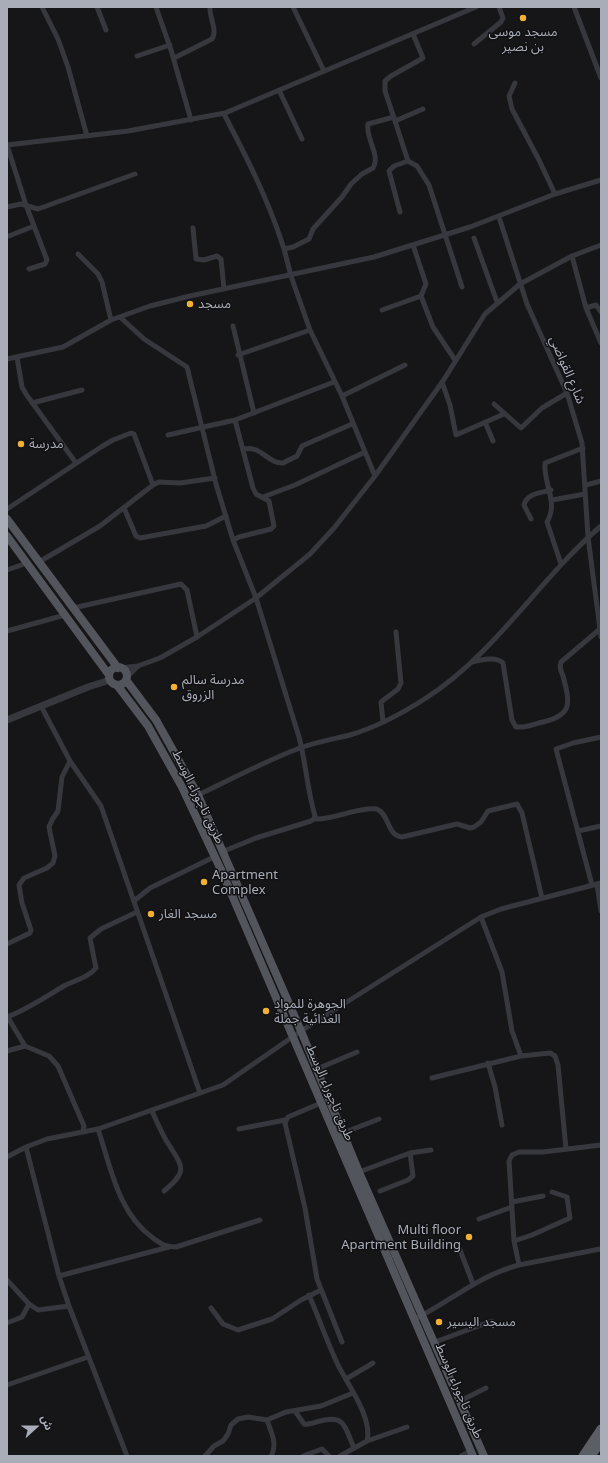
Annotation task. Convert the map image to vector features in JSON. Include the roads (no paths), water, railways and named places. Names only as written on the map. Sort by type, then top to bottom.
[{"type":"highway","points":[[583,1456],[601,1429]]},
{"type":"highway","points":[[591,1456],[601,1442]]},
{"type":"main road","points":[[7,519],[119,668],[125,672],[126,679],[156,720],[198,795],[224,851],[301,1031],[359,1172],[484,1456]]},
{"type":"main road","name":"طريق تاجوراء الوسط","points":[[7,536],[112,680],[148,726],[182,787],[293,1036],[472,1454]]},
{"type":"main road","points":[[119,668],[112,670],[112,680],[122,684],[126,679]]},
{"type":"street","points":[[42,7],[58,39],[68,67],[87,136]]},
{"type":"street","points":[[96,7],[106,30]]},
{"type":"street","points":[[156,7],[170,45],[191,120]]},
{"type":"street","points":[[174,58],[212,39],[215,30],[210,17],[210,7]]},
{"type":"street","points":[[293,7],[324,71]]},
{"type":"street","points":[[29,269],[45,264],[47,260],[26,206],[7,145],[128,131],[224,114],[476,7]]},
{"type":"street","points":[[474,44],[501,22],[503,18],[500,7]]},
{"type":"street","points":[[574,7],[601,78]]},
{"type":"street","points":[[408,161],[384,91],[385,81],[422,58],[413,34]]},
{"type":"street","points":[[137,56],[170,45]]},
{"type":"street","points":[[515,83],[508,100],[555,194]]},
{"type":"street","points":[[280,90],[302,139]]},
{"type":"street","points":[[284,248],[293,247],[309,239],[313,229],[342,197],[351,184],[362,174],[373,168],[376,159],[367,126],[371,122],[394,119],[423,109]]},
{"type":"street","points":[[224,114],[253,168],[275,220],[291,276],[310,330],[342,396],[352,424],[375,476]]},
{"type":"street","points":[[400,212],[389,171],[394,166],[408,161],[415,164],[427,179],[462,287]]},
{"type":"street","points":[[7,207],[21,204],[38,209],[135,174]]},
{"type":"street","points":[[7,359],[63,347],[120,316],[167,301],[291,276],[374,257],[499,217],[555,194],[601,180]]},
{"type":"street","name":"شارع القواضي","points":[[499,217],[520,284],[535,324],[567,393],[583,448],[588,537],[601,637]]},
{"type":"street","points":[[9,236],[34,226]]},
{"type":"street","points":[[193,228],[196,259],[204,260],[217,256],[221,259],[224,289]]},
{"type":"street","points":[[474,238],[498,302]]},
{"type":"street","points":[[413,245],[426,284],[421,296],[435,331],[455,360]]},
{"type":"street","points":[[119,668],[138,666],[166,656],[197,638],[256,598],[310,554],[334,528],[375,476],[442,382],[480,320],[498,302],[520,284],[572,256],[601,245]]},
{"type":"street","points":[[78,254],[100,278],[112,320]]},
{"type":"street","points":[[572,256],[586,308],[601,342]]},
{"type":"street","points":[[382,310],[421,296]]},
{"type":"street","points":[[586,308],[596,305],[601,312]]},
{"type":"street","points":[[120,316],[144,339],[186,365],[203,428],[214,478],[233,540],[256,598],[302,748],[314,820]]},
{"type":"street","points":[[233,326],[238,355],[254,413]]},
{"type":"street","points":[[238,355],[310,330]]},
{"type":"street","points":[[17,357],[22,386],[32,404],[76,463]]},
{"type":"street","points":[[342,396],[405,365]]},
{"type":"street","points":[[168,435],[235,420],[334,382]]},
{"type":"street","points":[[442,382],[452,412],[454,434],[457,435],[504,414]]},
{"type":"street","points":[[32,404],[82,390]]},
{"type":"street","points":[[494,404],[504,414],[522,427],[542,408],[567,393]]},
{"type":"street","points":[[233,540],[273,527],[274,521],[269,501],[256,494],[253,488],[244,449],[235,420]]},
{"type":"street","points":[[485,422],[493,441]]},
{"type":"street","points":[[244,449],[256,450],[279,463],[283,463],[297,456],[302,446],[352,424]]},
{"type":"street","points":[[7,509],[113,440],[133,433],[153,484]]},
{"type":"street","points":[[561,564],[547,522],[552,512],[552,500],[545,462],[583,448]]},
{"type":"street","points":[[263,497],[295,485],[365,452]]},
{"type":"street","points":[[39,562],[100,526],[153,484],[160,482],[180,483],[214,478]]},
{"type":"street","points":[[586,485],[601,481]]},
{"type":"street","points":[[531,519],[524,504],[526,499],[533,495],[550,490]]},
{"type":"street","points":[[552,500],[585,494]]},
{"type":"street","points":[[124,508],[136,536],[140,538],[206,526],[226,516]]},
{"type":"street","points":[[198,795],[302,748],[352,734],[383,722],[428,697],[472,662],[511,622],[561,564],[601,526]]},
{"type":"street","points":[[7,570],[27,563]]},
{"type":"street","points":[[73,608],[181,584],[187,590],[197,638]]},
{"type":"street","points":[[7,631],[65,615]]},
{"type":"street","points":[[472,662],[493,659],[500,660],[503,663],[512,720],[516,728],[556,719],[565,712],[567,708],[566,692],[560,667],[561,662],[600,629]]},
{"type":"street","points":[[383,722],[381,702],[398,689],[401,683],[396,632]]},
{"type":"street","points":[[126,679],[138,666]]},
{"type":"street","points":[[7,720],[95,684],[112,680]]},
{"type":"street","points":[[41,706],[70,761],[101,806],[200,1093]]},
{"type":"street","points":[[601,737],[556,749],[578,831],[597,884],[601,911]]},
{"type":"street","points":[[7,944],[30,933],[31,930],[22,903],[20,885],[24,878],[47,868],[53,863],[55,856],[50,827],[58,810],[62,777],[70,761]]},
{"type":"street","points":[[224,851],[256,838],[314,820],[325,819],[360,810],[377,809],[386,818],[394,834],[402,837],[457,824],[470,828],[474,827],[481,822],[488,811],[517,804],[522,813],[542,898]]},
{"type":"street","points":[[578,831],[601,826]]},
{"type":"street","points":[[134,901],[150,888],[214,856]]},
{"type":"street","points":[[7,1157],[26,1147],[47,1140],[83,1131],[98,1129],[223,1085],[293,1036],[481,917],[501,909],[597,884]]},
{"type":"street","points":[[83,1131],[84,1126],[58,1066],[49,1056],[25,1046],[7,1016],[36,1004],[65,986],[90,974],[96,968],[96,963],[90,938],[102,929],[137,912]]},
{"type":"street","points":[[481,917],[502,972],[512,1031],[521,1056]]},
{"type":"street","points":[[7,1051],[25,1046]]},
{"type":"street","points":[[317,1069],[357,1052]]},
{"type":"street","points":[[432,1078],[521,1056],[550,1053],[557,1060],[564,1111],[566,1149]]},
{"type":"street","points":[[488,1063],[495,1087],[502,1125]]},
{"type":"street","points":[[239,1129],[285,1120],[321,1103]]},
{"type":"street","points":[[152,1111],[182,1171],[177,1180],[164,1191]]},
{"type":"street","points":[[343,1133],[380,1119]]},
{"type":"street","points":[[285,1120],[285,1128],[304,1208],[314,1263],[321,1290],[342,1342]]},
{"type":"street","points":[[98,1129],[122,1202],[129,1214],[149,1235],[164,1245],[170,1247]]},
{"type":"street","points":[[519,1265],[514,1241],[509,1161],[512,1154],[519,1152],[601,1145]]},
{"type":"street","points":[[26,1147],[59,1276],[88,1357],[127,1456]]},
{"type":"street","points":[[359,1172],[410,1153],[431,1150]]},
{"type":"street","points":[[380,1191],[408,1180],[413,1176],[410,1153]]},
{"type":"street","points":[[514,1241],[570,1218],[567,1197],[552,1192]]},
{"type":"street","points":[[478,1219],[512,1204],[543,1196]]},
{"type":"street","points":[[59,1276],[193,1242],[260,1220]]},
{"type":"street","points":[[414,1319],[450,1300],[473,1284],[499,1270],[600,1249]]},
{"type":"street","points":[[460,1250],[473,1284]]},
{"type":"street","points":[[7,1280],[28,1304],[38,1310],[69,1306]]},
{"type":"street","points":[[211,1308],[223,1324],[238,1330],[272,1319],[321,1290]]},
{"type":"street","points":[[309,1296],[336,1360],[353,1393],[368,1428],[367,1441]]},
{"type":"street","points":[[7,1323],[22,1317],[28,1304]]},
{"type":"street","points":[[435,1342],[492,1322]]},
{"type":"street","points":[[7,1385],[88,1357]]},
{"type":"street","points":[[346,1379],[373,1363]]},
{"type":"street","points":[[460,1401],[486,1388]]},
{"type":"street","points":[[205,1456],[214,1446],[223,1441],[228,1434],[231,1425],[238,1419],[248,1417],[267,1420],[286,1412],[321,1406],[353,1393]]},
{"type":"street","points":[[295,1411],[304,1424],[330,1418],[338,1418],[342,1421],[354,1448]]},
{"type":"street","points":[[267,1420],[274,1438],[274,1451],[271,1456]]},
{"type":"street","points":[[340,1456],[367,1441],[407,1427]]},
{"type":"street","points":[[303,1456],[322,1449],[329,1456]]},
{"type":"street","points":[[461,1456],[472,1454]]},
{"type":"place","name":"مسجد موسى بن نصير","points":[[523,18]]},
{"type":"place","name":"مسجد","points":[[190,304]]},
{"type":"place","name":"مدرسة","points":[[21,444]]},
{"type":"place","name":"مدرسة سالم الزروق","points":[[174,687]]},
{"type":"place","name":"Apartment Complex","points":[[204,882]]},
{"type":"place","name":"مسجد الغار","points":[[151,914]]},
{"type":"place","name":"الجوهرة للمواد الغذائية جملة","points":[[266,1011]]},
{"type":"place","name":"Multi floor Apartment Building","points":[[469,1237]]},
{"type":"place","name":"مسجد اليسير","points":[[439,1322]]}]
